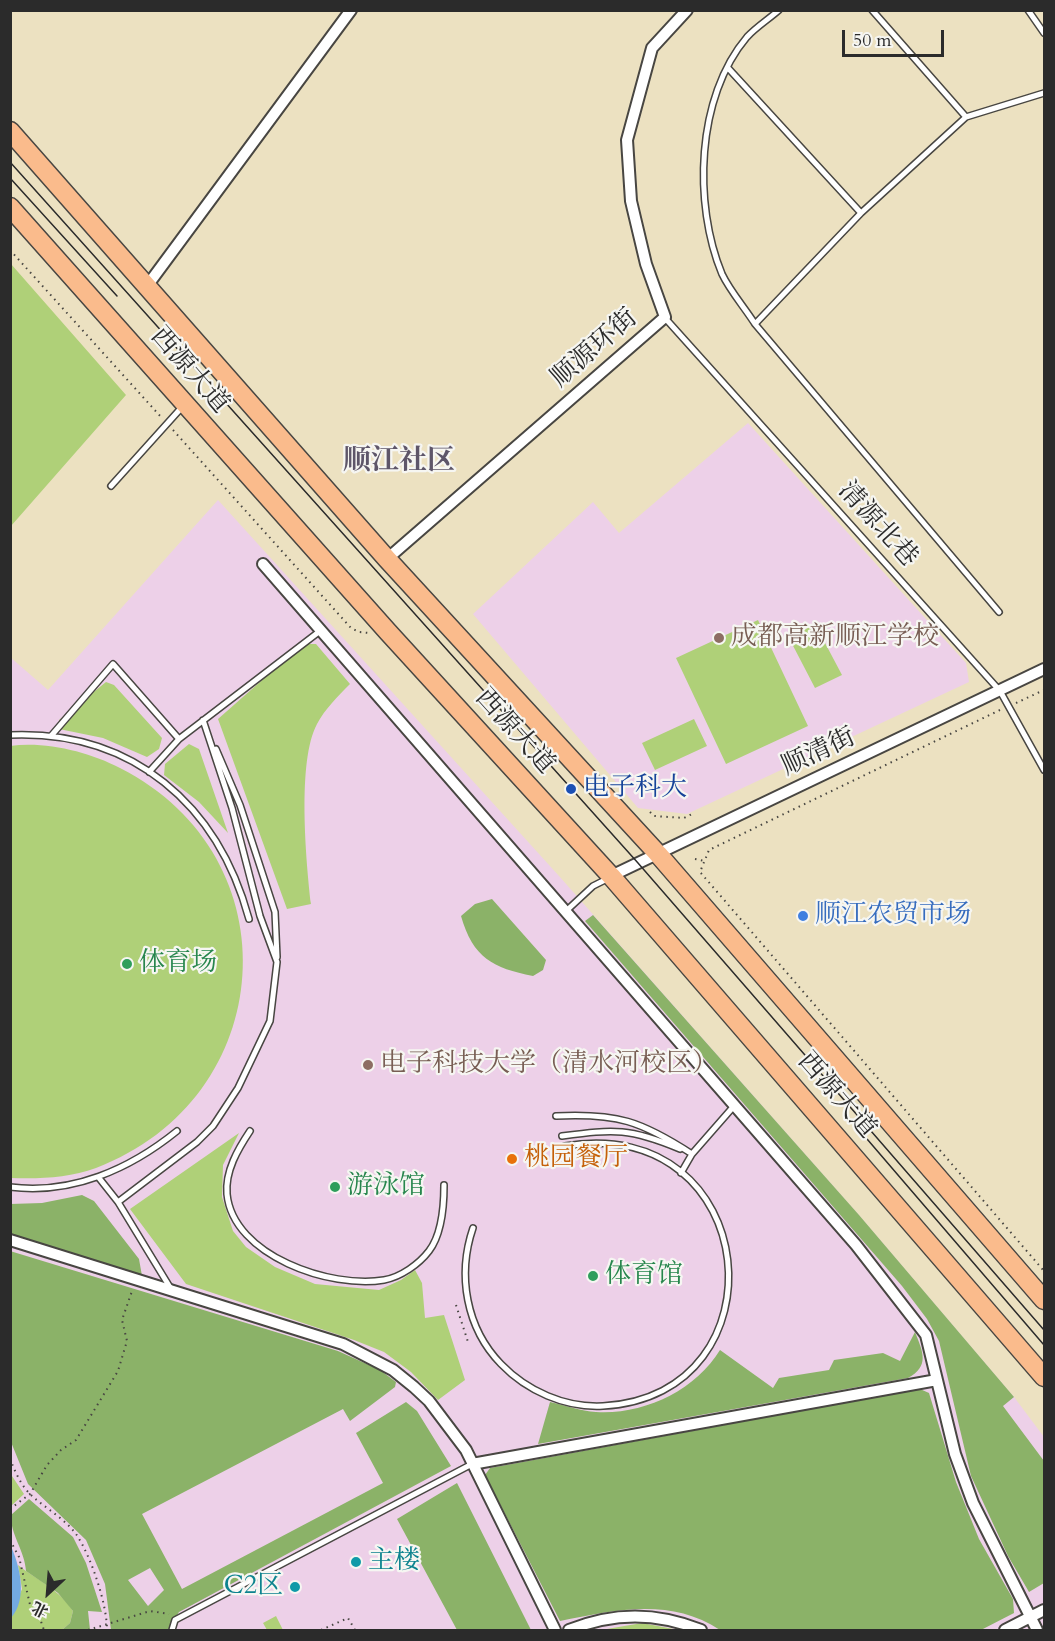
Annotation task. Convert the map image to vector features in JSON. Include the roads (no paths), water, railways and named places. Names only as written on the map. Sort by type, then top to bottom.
[{"type":"main road","name":"西源大道","points":[[10,131],[387,559],[658,854],[1044,1299]]},
{"type":"main road","name":"西源大道","points":[[10,207],[184,405],[611,876],[1044,1377]]},
{"type":"street","points":[[147,286],[351,10]]},
{"type":"street","name":"顺源环街","points":[[387,559],[665,317],[646,264],[631,201],[627,140],[652,48],[687,10]]},
{"type":"street","points":[[263,564],[912,1313],[927,1335],[955,1454],[974,1503],[1037,1630]]},
{"type":"street","name":"顺清街","points":[[611,876],[1044,669]]},
{"type":"street","points":[[10,1240],[343,1344],[393,1370],[429,1401],[472,1464],[555,1630]]},
{"type":"street","points":[[472,1464],[937,1380]]},
{"type":"street","points":[[1005,1630],[1044,1610]]},
{"type":"street","points":[[569,1630],[617,1616],[634,1615],[676,1621],[701,1630]]},
{"type":"lane","points":[[779,10],[747,37],[728,68],[710,115],[702,190],[708,224],[723,275],[755,324],[999,612]]},
{"type":"lane","points":[[872,10],[966,117]]},
{"type":"lane","points":[[1028,10],[1044,33]]},
{"type":"lane","points":[[728,68],[861,213]]},
{"type":"lane","points":[[755,324],[861,213],[966,117],[1044,93]]},
{"type":"lane","name":"清源北巷","points":[[665,317],[1000,691],[1044,770]]},
{"type":"lane","points":[[111,486],[184,405]]},
{"type":"lane","points":[[149,772],[179,739],[320,631]]},
{"type":"lane","points":[[51,736],[113,664],[179,739]]},
{"type":"lane","points":[[203,720],[232,808],[260,916],[277,962]]},
{"type":"lane","points":[[118,1202],[197,1142],[213,1126],[238,1088],[270,1021],[277,962],[275,912],[240,805],[203,720]]},
{"type":"lane","points":[[10,735],[51,736],[85,743],[108,751],[149,772],[189,805],[211,831],[232,868],[249,919]]},
{"type":"lane","points":[[565,912],[593,886],[611,876]]},
{"type":"lane","points":[[681,1173],[692,1154],[735,1106]]},
{"type":"lane","points":[[556,1116],[590,1114],[626,1119],[656,1131],[692,1154]]},
{"type":"lane","points":[[562,1136],[615,1130],[641,1134],[692,1154]]},
{"type":"lane","points":[[10,1187],[55,1186],[99,1178],[139,1158],[177,1131]]},
{"type":"lane","points":[[250,1131],[230,1169],[227,1193],[233,1216],[245,1234],[261,1248],[286,1263],[308,1272],[346,1280],[386,1280],[403,1273],[430,1249],[441,1227],[444,1185]]},
{"type":"lane","points":[[473,1228],[468,1237],[465,1270],[469,1307],[483,1341],[506,1369],[541,1393],[570,1403],[599,1406],[644,1398],[670,1384],[698,1360],[718,1328],[728,1299],[729,1259],[722,1229],[700,1191],[681,1173],[656,1156],[627,1146],[590,1142],[565,1146]]},
{"type":"lane","points":[[99,1178],[118,1202],[163,1271],[172,1290]]},
{"type":"lane","points":[[172,1630],[175,1620],[472,1464]]},
{"type":"water","points":[[10,1544],[21,1582],[19,1601],[11,1618]]},
{"type":"tram line","points":[[10,162],[638,863],[1044,1330]]},
{"type":"tram line","points":[[10,178],[117,296]]},
{"type":"tram line","points":[[855,1125],[1044,1345]]},
{"type":"place","name":"成都高新顺江学校","points":[[719,638]]},
{"type":"place","name":"电子科大","points":[[571,789]]},
{"type":"place","name":"顺江农贸市场","points":[[803,916]]},
{"type":"place","name":"体育场","points":[[127,964]]},
{"type":"place","name":"电子科技大学（清水河校区）","points":[[368,1065]]},
{"type":"place","name":"桃园餐厅","points":[[512,1159]]},
{"type":"place","name":"游泳馆","points":[[335,1187]]},
{"type":"place","name":"体育馆","points":[[593,1276]]},
{"type":"place","name":"主楼","points":[[356,1562]]},
{"type":"place","name":"C2区","points":[[295,1587]]},
{"type":"district","name":"顺江社区","points":[[399,463]]}]
